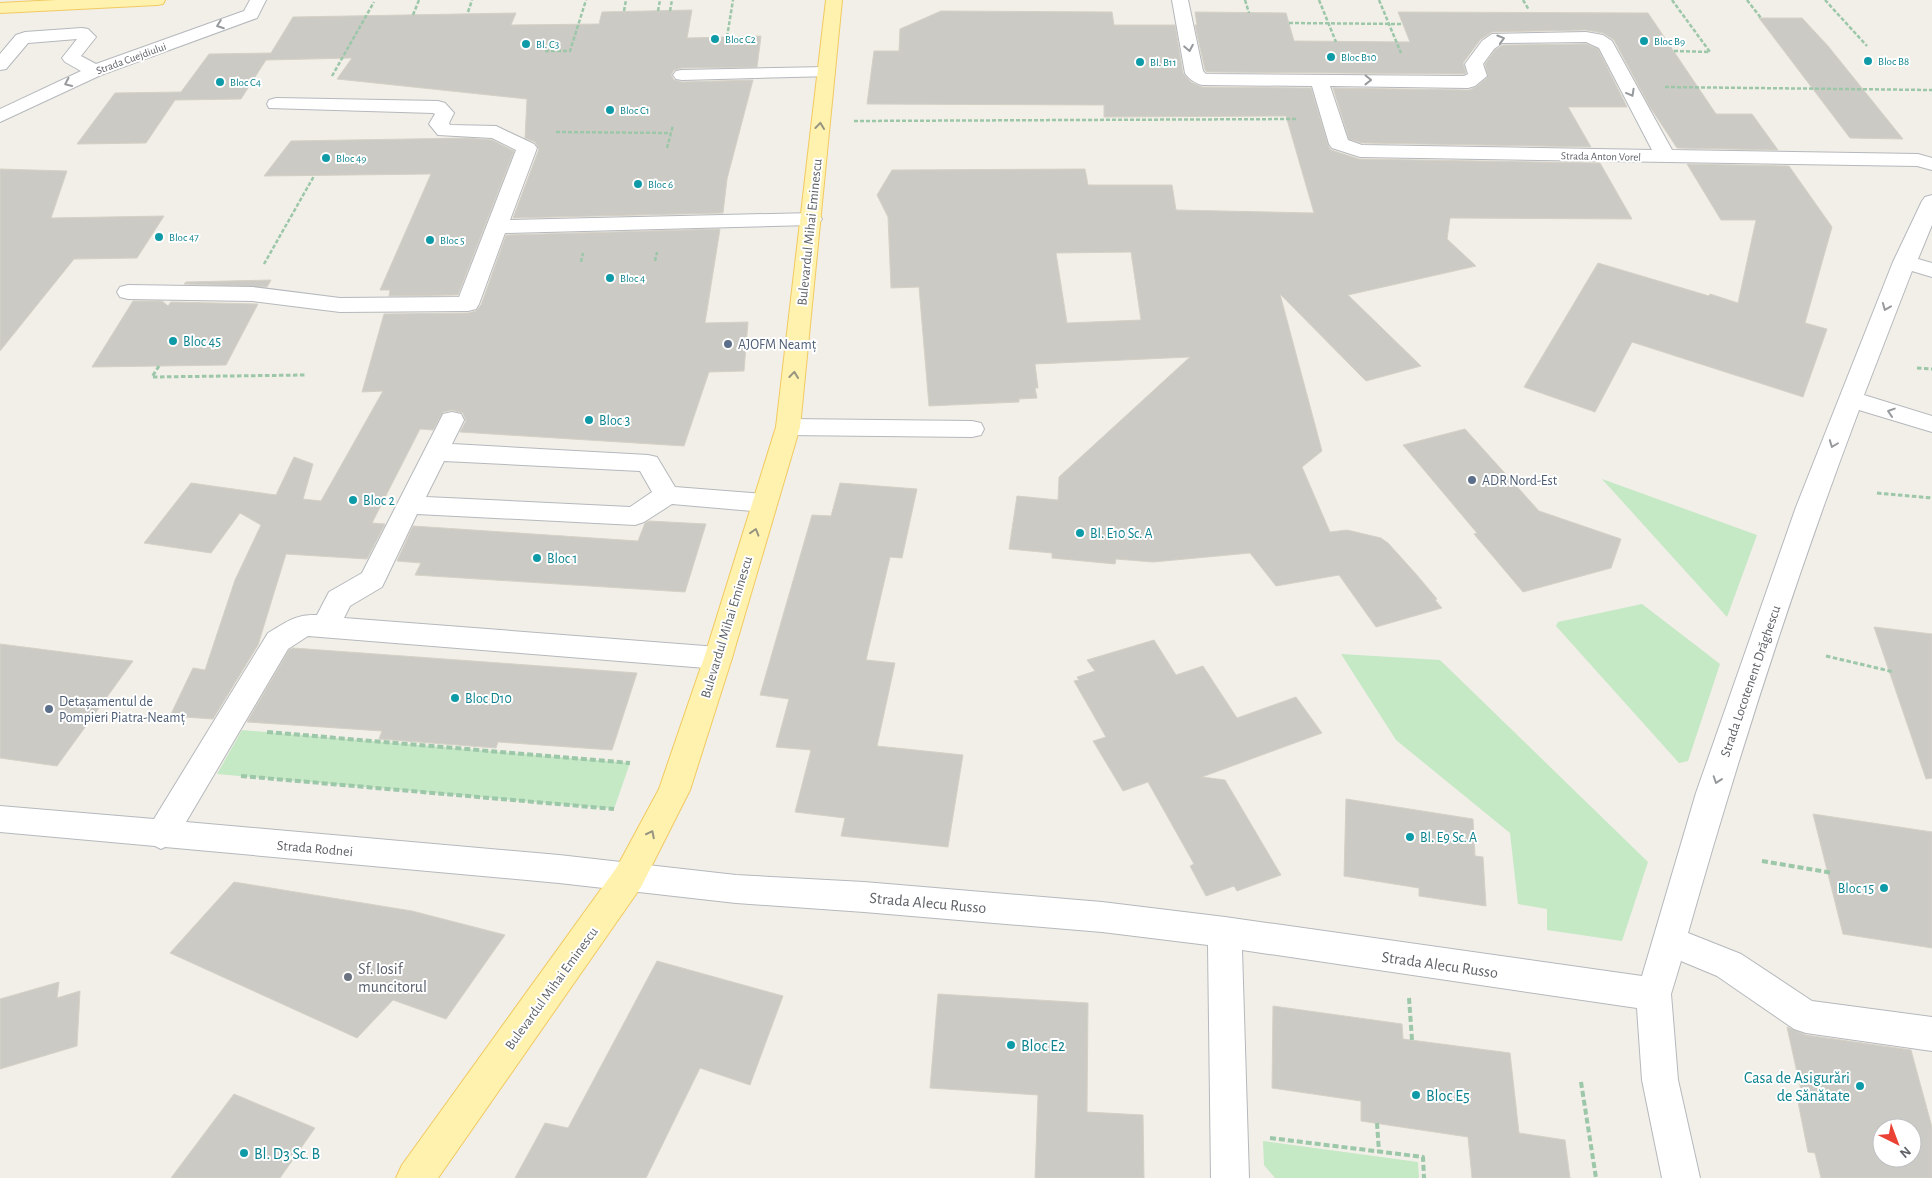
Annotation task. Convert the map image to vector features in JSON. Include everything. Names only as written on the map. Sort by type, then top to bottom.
[{"type":"main road","points":[[7,11],[94,3],[157,0]]},
{"type":"main road","name":"Bulevardul Mihai Eminescu","points":[[415,1178],[629,878],[674,790],[718,658],[788,427],[812,219],[820,121],[834,0]]},
{"type":"main road","points":[[7,11],[48,3],[94,3]]},
{"type":"street","name":"Strada Cuejdiului","points":[[3,111],[95,71],[251,14],[258,0]]},
{"type":"street","points":[[1180,0],[1194,73],[1202,78],[1468,82],[1478,76],[1474,64],[1488,45],[1498,38],[1512,36],[1586,37],[1597,39],[1606,46],[1666,157]]},
{"type":"street","points":[[0,65],[22,40],[31,36],[82,34],[87,38],[72,58],[95,71]]},
{"type":"street","points":[[682,75],[826,72]]},
{"type":"street","name":"Strada Anton Vorel","points":[[1319,79],[1339,144],[1360,152],[1918,160],[1932,164]]},
{"type":"street","points":[[128,292],[247,294],[340,306],[468,304],[526,148],[496,132],[445,131],[439,124],[445,113],[438,107],[276,104]]},
{"type":"street","name":"Strada Locotenent Drăghescu","points":[[1681,1178],[1660,1080],[1654,994],[1716,783],[1809,507],[1904,262],[1932,201]]},
{"type":"street","points":[[496,227],[812,219]]},
{"type":"street","points":[[1904,262],[1932,270]]},
{"type":"street","points":[[1850,399],[1932,424]]},
{"type":"street","points":[[325,627],[339,599],[372,580],[452,420]]},
{"type":"street","points":[[788,427],[972,429]]},
{"type":"street","points":[[436,452],[648,463],[667,495]]},
{"type":"street","points":[[409,505],[635,516],[667,495],[764,503]]},
{"type":"street","points":[[161,834],[278,640],[304,625],[718,658]]},
{"type":"street","name":"Strada Rodnei","points":[[0,819],[559,869],[629,878]]},
{"type":"street","name":"Strada Alecu Russo","points":[[629,878],[736,889],[864,897],[1102,917],[1225,932],[1654,994]]},
{"type":"street","points":[[1225,932],[1230,1178]]},
{"type":"street","points":[[1670,942],[1729,965],[1806,1017],[1932,1034]]},
{"type":"path","points":[[413,15],[419,0]]},
{"type":"path","points":[[468,12],[472,0]]},
{"type":"path","points":[[546,51],[570,51],[586,0]]},
{"type":"path","points":[[624,11],[626,0]]},
{"type":"path","points":[[658,11],[660,0]]},
{"type":"path","points":[[670,11],[672,0]]},
{"type":"path","points":[[728,37],[733,0]]},
{"type":"path","points":[[1245,0],[1249,13]]},
{"type":"path","points":[[1319,0],[1336,42]]},
{"type":"path","points":[[1379,0],[1412,81]]},
{"type":"path","points":[[1523,0],[1531,12]]},
{"type":"path","points":[[1672,0],[1710,52],[1674,51]]},
{"type":"path","points":[[1747,0],[1761,18]]},
{"type":"path","points":[[1825,0],[1867,46]]},
{"type":"path","points":[[315,105],[374,2]]},
{"type":"path","points":[[1289,23],[1403,24]]},
{"type":"path","points":[[1628,87],[1932,90]]},
{"type":"path","points":[[820,121],[1331,119]]},
{"type":"path","points":[[667,148],[673,125]]},
{"type":"path","points":[[552,132],[671,133]]},
{"type":"path","points":[[247,294],[314,176]]},
{"type":"path","points":[[159,366],[152,377],[306,375]]},
{"type":"path","points":[[1917,368],[1932,369]]},
{"type":"path","points":[[1877,493],[1932,498]]},
{"type":"path","points":[[1826,656],[1894,672]]},
{"type":"path","points":[[262,732],[630,764]]},
{"type":"path","points":[[237,776],[614,809]]},
{"type":"path","points":[[1762,862],[1833,873]]},
{"type":"path","points":[[1409,997],[1412,1040]]},
{"type":"path","points":[[1581,1082],[1596,1178]]},
{"type":"path","points":[[1378,1123],[1379,1152]]},
{"type":"path","points":[[1263,1137],[1423,1157],[1424,1178]]},
{"type":"green space","points":[[1602,479],[1757,535],[1727,617]]},
{"type":"green space","points":[[1642,604],[1720,664],[1688,761],[1679,763],[1556,626],[1558,622]]},
{"type":"green space","points":[[1341,654],[1440,660],[1648,862],[1622,941],[1547,930],[1547,909],[1518,904],[1510,833],[1396,740]]},
{"type":"green space","points":[[242,730],[630,763],[614,809],[217,774]]},
{"type":"green space","points":[[1263,1141],[1418,1162],[1419,1178],[1275,1178],[1264,1165]]},
{"type":"building","points":[[692,10],[687,38],[761,36],[757,67],[682,68],[674,70],[671,75],[674,80],[682,82],[753,80],[727,179],[723,213],[513,218],[539,149],[535,142],[525,138],[527,99],[337,79],[352,58],[266,60],[241,99],[175,100],[146,143],[77,144],[115,93],[181,92],[209,54],[271,53],[293,17],[516,13],[511,25],[599,24],[602,12]]},
{"type":"building","points":[[941,11],[1112,12],[1114,25],[1175,25],[1183,73],[1191,82],[1202,87],[1311,88],[1331,150],[1359,159],[1600,163],[1632,219],[1450,218],[1447,239],[1476,266],[1348,295],[1421,366],[1366,381],[1280,294],[1322,451],[1302,467],[1330,532],[1347,530],[1381,538],[1388,543],[1416,574],[1442,608],[1376,627],[1339,575],[1276,586],[1250,553],[1153,562],[1116,559],[1115,564],[1052,558],[1052,553],[1009,549],[1017,496],[1058,500],[1059,477],[1190,357],[1035,364],[1038,388],[1035,388],[1037,398],[1019,399],[1019,402],[929,406],[919,287],[891,288],[888,217],[877,195],[892,170],[1085,169],[1088,185],[1172,185],[1176,210],[1314,213],[1286,116],[1104,117],[1104,105],[867,104],[874,51],[899,51],[900,29]],"holes":[[[1131,252],[1141,320],[1067,323],[1056,253]]]},
{"type":"building","points":[[1195,12],[1286,13],[1294,41],[1410,42],[1398,12],[1648,13],[1716,114],[1752,114],[1778,150],[1677,148],[1650,107],[1614,40],[1603,33],[1586,30],[1492,32],[1480,40],[1463,63],[1466,73],[1464,74],[1207,72],[1195,25],[1197,25]]},
{"type":"building","points":[[1759,18],[1802,18],[1828,46],[1903,139],[1850,138]]},
{"type":"building","points":[[1586,44],[1598,49],[1627,107],[1568,107],[1591,147],[1362,143],[1349,139],[1333,88],[1469,90],[1488,77],[1485,64],[1495,50],[1503,45]]},
{"type":"building","points":[[467,138],[492,140],[514,151],[458,295],[389,296],[390,290],[380,290],[431,174],[264,176],[291,141]]},
{"type":"building","points":[[1687,164],[1789,166],[1832,227],[1805,323],[1827,329],[1803,397],[1632,342],[1595,412],[1524,387],[1598,263],[1738,303],[1756,220],[1721,220]]},
{"type":"building","points":[[0,169],[67,171],[51,218],[164,216],[137,258],[74,259],[0,351]]},
{"type":"building","points":[[720,229],[705,323],[748,322],[744,371],[709,372],[684,446],[460,432],[466,421],[463,413],[452,410],[443,412],[433,430],[420,429],[372,523],[385,524],[367,559],[286,554],[258,645],[213,719],[170,716],[193,668],[205,670],[235,580],[261,525],[240,513],[211,553],[144,543],[191,483],[276,495],[294,457],[313,464],[303,499],[321,501],[383,391],[362,392],[384,314],[468,313],[476,311],[481,305],[506,235]]},
{"type":"building","points":[[271,280],[267,287],[184,284],[186,282]]},
{"type":"building","name":"Bloc 45","points":[[133,301],[162,301],[168,306],[171,302],[258,304],[226,365],[92,367]]},
{"type":"building","name":"ADR Nord-Est","points":[[1465,429],[1539,511],[1621,539],[1611,568],[1523,592],[1474,534],[1477,533],[1403,445]]},
{"type":"building","points":[[840,483],[917,489],[902,558],[890,557],[866,660],[895,663],[877,746],[963,755],[948,847],[841,836],[845,818],[795,812],[811,750],[776,747],[789,699],[760,695],[812,515],[831,516]]},
{"type":"building","name":"Bloc 1","points":[[649,521],[706,524],[685,592],[415,575],[421,563],[397,561],[413,526],[638,541],[645,523]]},
{"type":"building","points":[[1874,627],[1932,634],[1932,778],[1926,779]]},
{"type":"building","points":[[1154,640],[1176,675],[1203,666],[1237,718],[1296,697],[1322,733],[1202,777],[1225,780],[1281,875],[1237,891],[1234,886],[1206,896],[1190,866],[1194,864],[1148,782],[1123,791],[1093,741],[1106,737],[1074,681],[1079,680],[1077,677],[1095,671],[1087,660]]},
{"type":"building","name":"Detașamentul de Pompieri Piatra-Neamț","points":[[0,644],[133,661],[57,766],[0,758]]},
{"type":"building","name":"Bloc D10","points":[[293,648],[637,673],[612,750],[498,742],[496,748],[379,739],[382,731],[247,722],[289,650]]},
{"type":"building","name":"Bl. E9 Sc. A","points":[[1346,799],[1473,819],[1475,856],[1483,857],[1486,906],[1419,896],[1419,888],[1344,876]]},
{"type":"building","name":"Bloc 15","points":[[1813,814],[1932,832],[1932,948],[1843,934]]},
{"type":"building","name":"Sf. Iosif muncitorul","points":[[234,882],[412,911],[505,935],[446,1019],[393,1000],[357,1038],[170,953]]},
{"type":"building","points":[[657,961],[783,996],[750,1085],[700,1068],[646,1178],[515,1178],[545,1123],[568,1128]]},
{"type":"building","points":[[59,982],[57,998],[80,991],[77,1046],[0,1069],[0,999]]},
{"type":"building","name":"Bloc E2","points":[[938,994],[1088,1003],[1087,1112],[1143,1115],[1144,1178],[1035,1178],[1038,1095],[930,1088]]},
{"type":"building","name":"Bloc E5","points":[[1273,1006],[1402,1024],[1403,1039],[1510,1053],[1519,1133],[1565,1140],[1570,1178],[1472,1178],[1468,1137],[1361,1121],[1361,1101],[1272,1088]]},
{"type":"building","name":"Casa de Asigurări de Sănătate","points":[[1787,1027],[1806,1035],[1911,1050],[1932,1127],[1932,1178],[1821,1178],[1815,1153],[1808,1152],[1798,1102],[1804,1104]]},
{"type":"building","name":"Bl. D3 Sc. B","points":[[234,1094],[315,1128],[280,1178],[171,1178]]},
{"type":"place","name":"Bloc C2","points":[[715,39]]},
{"type":"place","name":"Bloc B9","points":[[1644,41]]},
{"type":"place","name":"Bl. C3","points":[[526,44]]},
{"type":"place","name":"Bloc B10","points":[[1331,57]]},
{"type":"place","name":"Bloc B8","points":[[1868,61]]},
{"type":"place","name":"Bl. B11","points":[[1140,62]]},
{"type":"place","name":"Bloc C4","points":[[220,82]]},
{"type":"place","name":"Bloc C1","points":[[610,110]]},
{"type":"place","name":"Bloc 49","points":[[326,158]]},
{"type":"place","name":"Bloc 6","points":[[638,184]]},
{"type":"place","name":"Bloc 47","points":[[159,237]]},
{"type":"place","name":"Bloc 5","points":[[430,240]]},
{"type":"place","name":"Bloc 4","points":[[610,278]]},
{"type":"place","name":"Bloc 45","points":[[173,341]]},
{"type":"place","name":"AJOFM Neamț","points":[[728,344]]},
{"type":"place","name":"Bloc 3","points":[[589,420]]},
{"type":"place","name":"ADR Nord-Est","points":[[1472,480]]},
{"type":"place","name":"Bloc 2","points":[[353,500]]},
{"type":"place","name":"Bl. E10 Sc. A","points":[[1080,533]]},
{"type":"place","name":"Bloc 1","points":[[537,558]]},
{"type":"place","name":"Bloc D10","points":[[455,698]]},
{"type":"place","name":"Detașamentul de Pompieri Piatra-Neamț","points":[[49,709]]},
{"type":"place","name":"Bl. E9 Sc. A","points":[[1410,837]]},
{"type":"place","name":"Bloc 15","points":[[1884,888]]},
{"type":"place","name":"Sf. Iosif muncitorul","points":[[348,977]]},
{"type":"place","name":"Bloc E2","points":[[1011,1045]]},
{"type":"place","name":"Casa de Asigurări de Sănătate","points":[[1860,1086]]},
{"type":"place","name":"Bloc E5","points":[[1416,1095]]},
{"type":"place","name":"Bl. D3 Sc. B","points":[[244,1153]]}]
